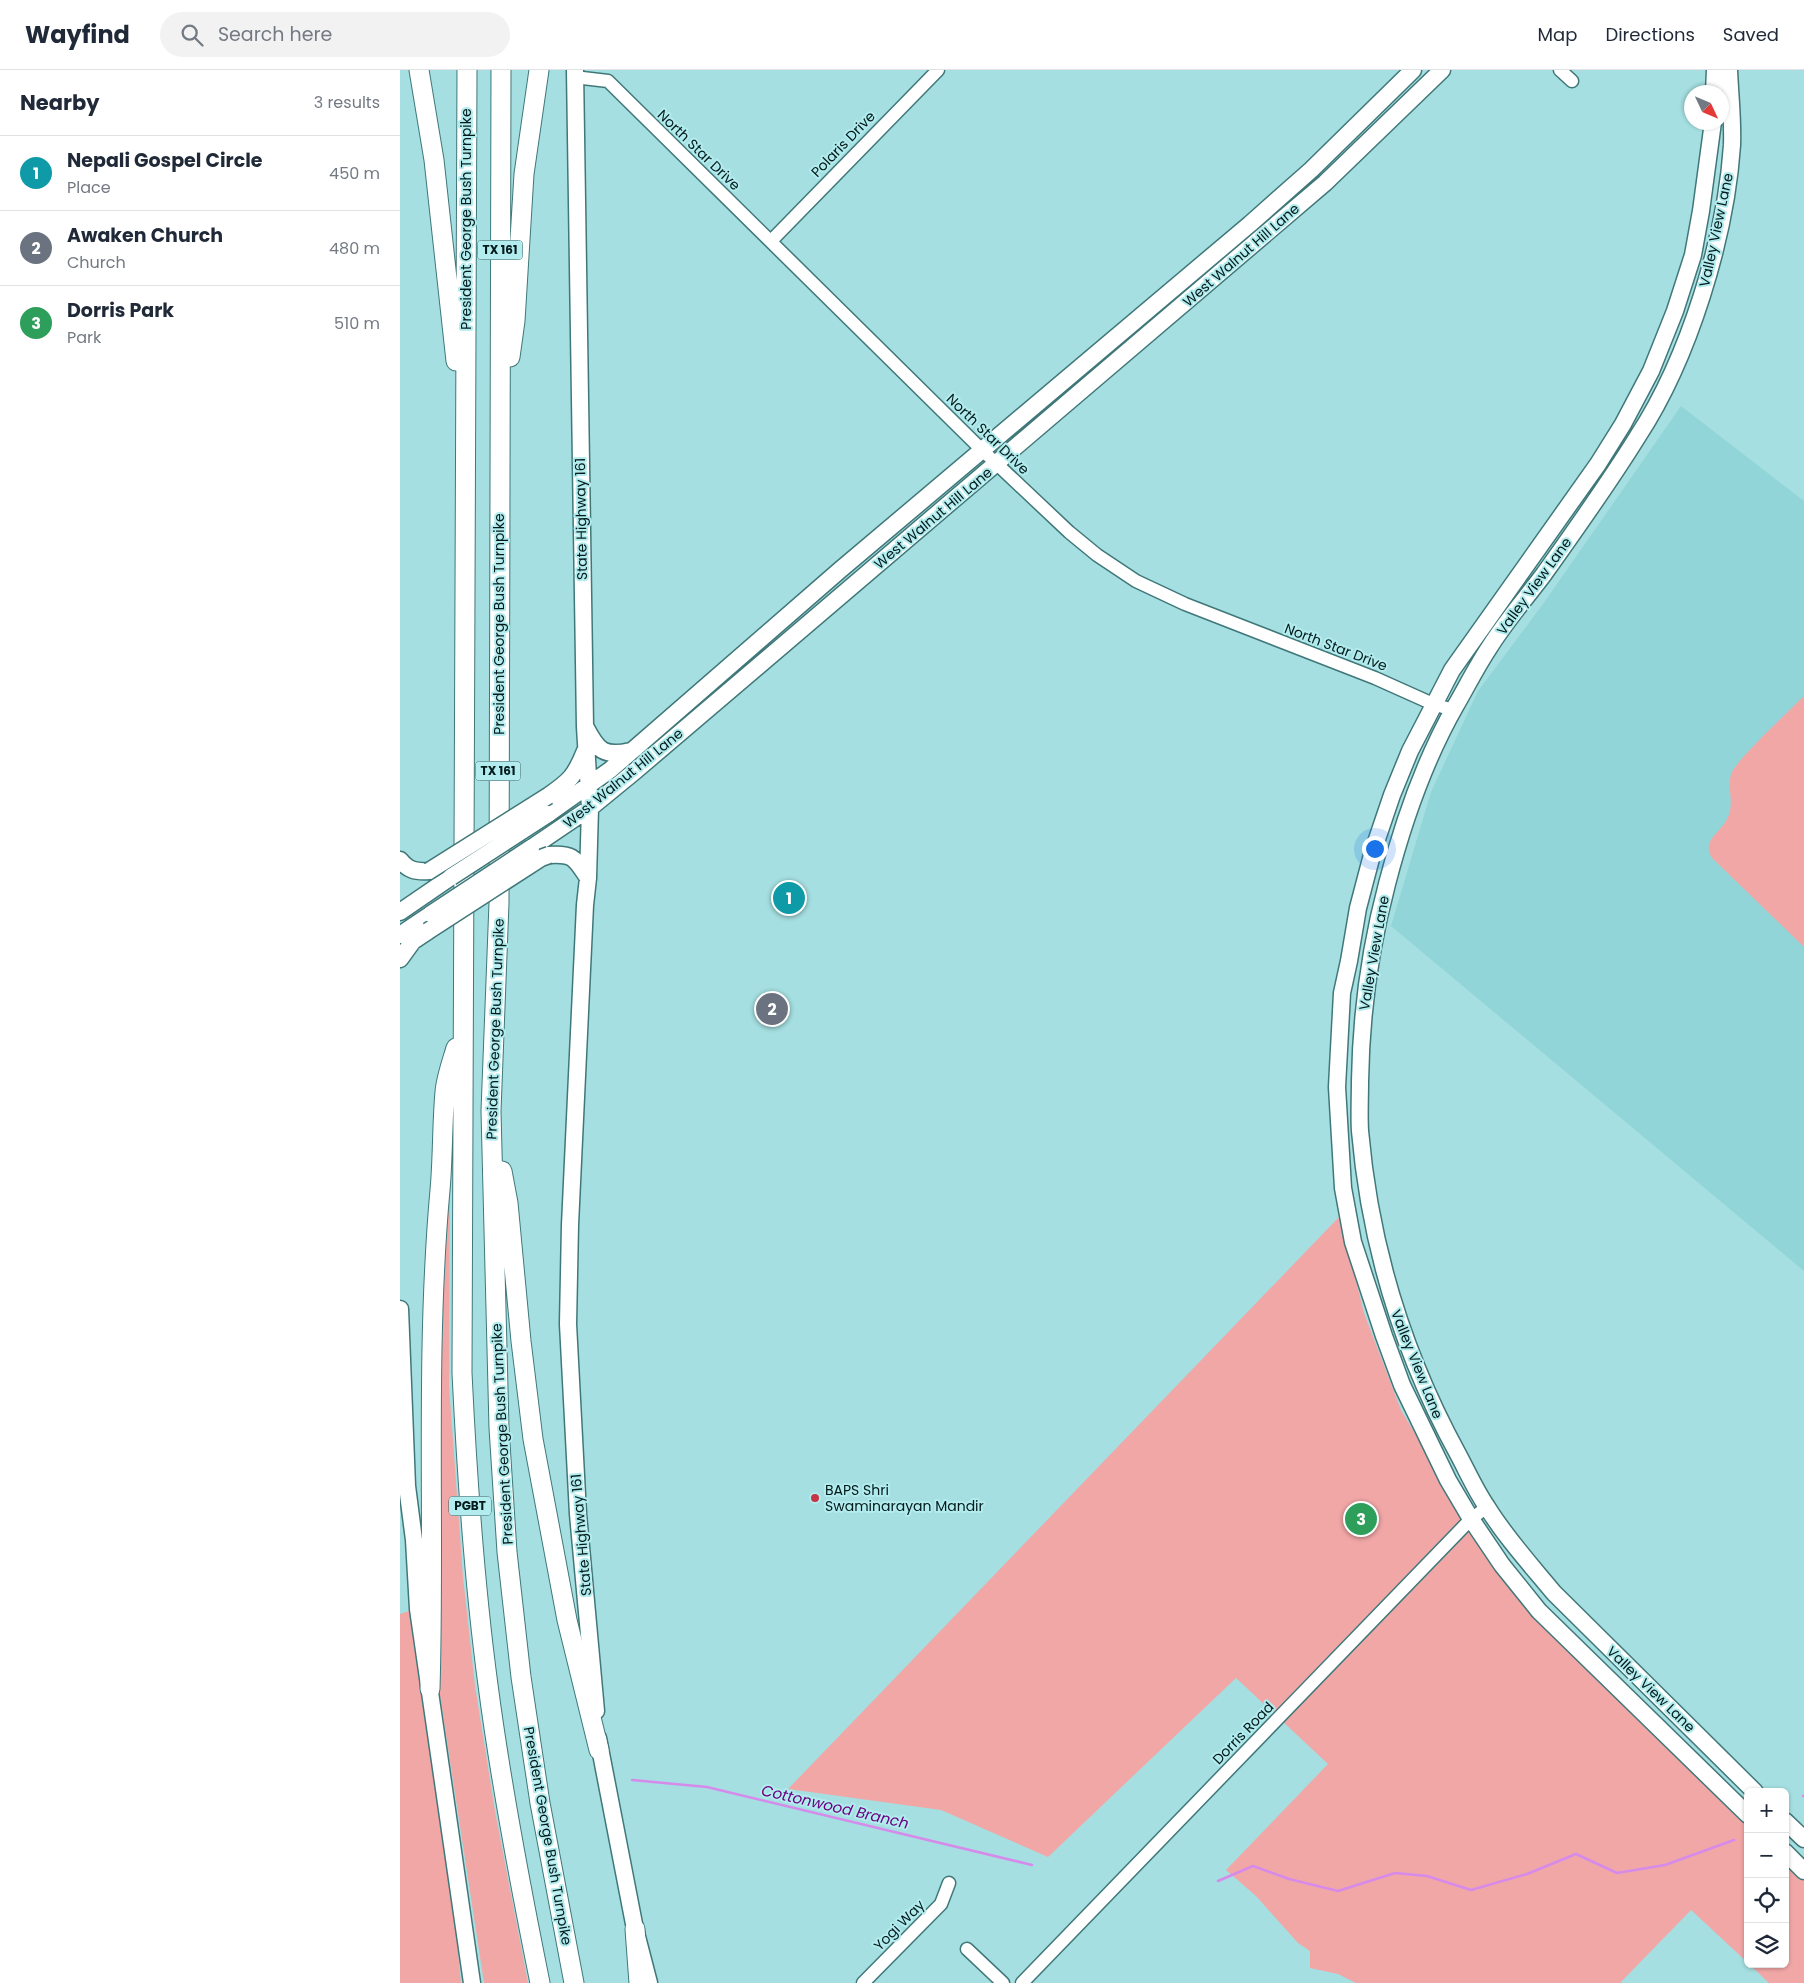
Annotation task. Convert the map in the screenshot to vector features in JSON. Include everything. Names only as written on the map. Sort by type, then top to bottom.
[{"type":"highway","points":[[419,70],[434,160],[448,276],[452,338],[465,429]]},
{"type":"highway","name":"President George Bush Turnpike","points":[[467,70],[462,1364],[474,1557],[496,1745],[540,1983]]},
{"type":"highway","name":"President George Bush Turnpike","points":[[501,70],[499,903],[491,1111],[499,1428],[507,1552],[530,1739],[574,1983]]},
{"type":"highway","points":[[500,430],[515,321],[524,174],[539,70]]},
{"type":"highway","points":[[430,1689],[432,1612],[430,1383],[432,1303],[443,1158],[445,1090],[463,1023]]},
{"type":"highway","points":[[491,1111],[508,1204],[521,1341],[533,1439],[567,1620],[599,1750]]},
{"type":"highway","points":[[635,1929],[639,1983]]},
{"type":"main road","name":"West Walnut Hill Lane","points":[[400,912],[548,814],[589,785],[631,751],[840,570],[1257,218],[1311,170],[1413,70]]},
{"type":"main road","name":"West Walnut Hill Lane","points":[[400,936],[590,808],[997,465],[1325,183],[1442,70]]},
{"type":"main road","points":[[1714,85],[1715,70]]},
{"type":"main road","name":"Valley View Lane","points":[[1729,70],[1732,139],[1729,175],[1720,223],[1701,298],[1678,360],[1641,433],[1545,572],[1491,645],[1452,710],[1426,763],[1411,805],[1395,853],[1380,909],[1362,1021],[1360,1118],[1369,1200],[1385,1274],[1401,1329],[1438,1419],[1487,1507],[1525,1558],[1554,1592],[1751,1788]]},
{"type":"main road","name":"State Highway 161","points":[[574,74],[585,727],[590,808],[570,1224],[568,1332],[578,1514],[599,1750],[635,1929],[649,1983]]},
{"type":"main road","name":"Valley View Lane","points":[[1712,130],[1693,255],[1675,310],[1651,371],[1623,424],[1598,464],[1452,670],[1410,751],[1392,795],[1373,851],[1361,898],[1342,993],[1337,1086],[1343,1188],[1353,1242],[1402,1385],[1448,1480],[1502,1565],[1539,1611],[1744,1811]]},
{"type":"main road","points":[[1257,218],[1268,232]]},
{"type":"main road","points":[[1134,322],[1146,336]]},
{"type":"main road","points":[[717,678],[727,692]]},
{"type":"main road","points":[[585,727],[594,744],[602,752],[616,754],[631,751]]},
{"type":"main road","points":[[400,860],[406,868],[417,872],[429,871],[569,782],[586,750]]},
{"type":"main road","points":[[400,959],[413,941],[540,858],[564,854],[575,860],[588,878]]},
{"type":"main road","points":[[400,1309],[407,1486],[414,1540],[418,1609],[471,1982]]},
{"type":"main road","points":[[1789,1825],[1804,1839]]},
{"type":"main road","points":[[1789,1856],[1804,1871]]},
{"type":"street","name":"Polaris Drive","points":[[771,241],[938,70]]},
{"type":"street","points":[[1560,70],[1572,81]]},
{"type":"street","name":"North Star Drive","points":[[574,74],[608,82],[997,465],[1097,555],[1136,580],[1185,604],[1452,710]]},
{"type":"street","name":"Dorris Road","points":[[1022,1983],[1471,1519],[1487,1507]]},
{"type":"street","name":"Yogi Way","points":[[863,1983],[940,1904],[949,1883]]},
{"type":"street","points":[[967,1949],[1003,1983]]},
{"type":"shaded area","points":[[1681,406],[1804,501],[1804,1271],[1391,926],[1431,792],[1478,691],[1543,604]]},
{"type":"shaded area","points":[[1804,696],[1804,947],[1712,858],[1709,847],[1713,837],[1724,824],[1729,814],[1731,803],[1730,780],[1735,767],[1752,747]]},
{"type":"shaded area","points":[[450,1167],[449,1386],[463,1577],[475,1686],[495,1811],[528,1983],[484,1983],[439,1689],[436,1396]]},
{"type":"shaded area","points":[[1340,1216],[1364,1313],[1401,1410],[1496,1570],[1744,1818],[1744,1959],[1691,1910],[1620,1983],[1356,1983],[1338,1974],[1310,1968],[1310,1951],[1298,1943],[1256,1896],[1226,1870],[1328,1764],[1236,1678],[1048,1857],[941,1810],[788,1789]]},
{"type":"shaded area","points":[[412,1610],[422,1701],[454,1911],[461,1983],[400,1983],[400,1614]]},
{"type":"shaded area","points":[[1789,1865],[1804,1880],[1804,1983],[1769,1983],[1753,1968],[1789,1968]]},
{"type":"waterway","name":"Cottonwood Branch","points":[[632,1780],[707,1787],[1032,1865]]},
{"type":"waterway","name":"Cottonwood Branch","points":[[1218,1881],[1253,1866],[1289,1879],[1338,1891],[1395,1873],[1427,1876],[1471,1890],[1527,1874],[1576,1854],[1617,1873],[1665,1865],[1734,1840]]},
{"type":"place","name":"Nepali Gospel Circle","points":[[789,898]]},
{"type":"place","name":"Awaken Church","points":[[772,1009]]},
{"type":"place","name":"BAPS Shri Swaminarayan Mandir","points":[[815,1498]]},
{"type":"place","name":"Dorris Park","points":[[1361,1519]]}]
